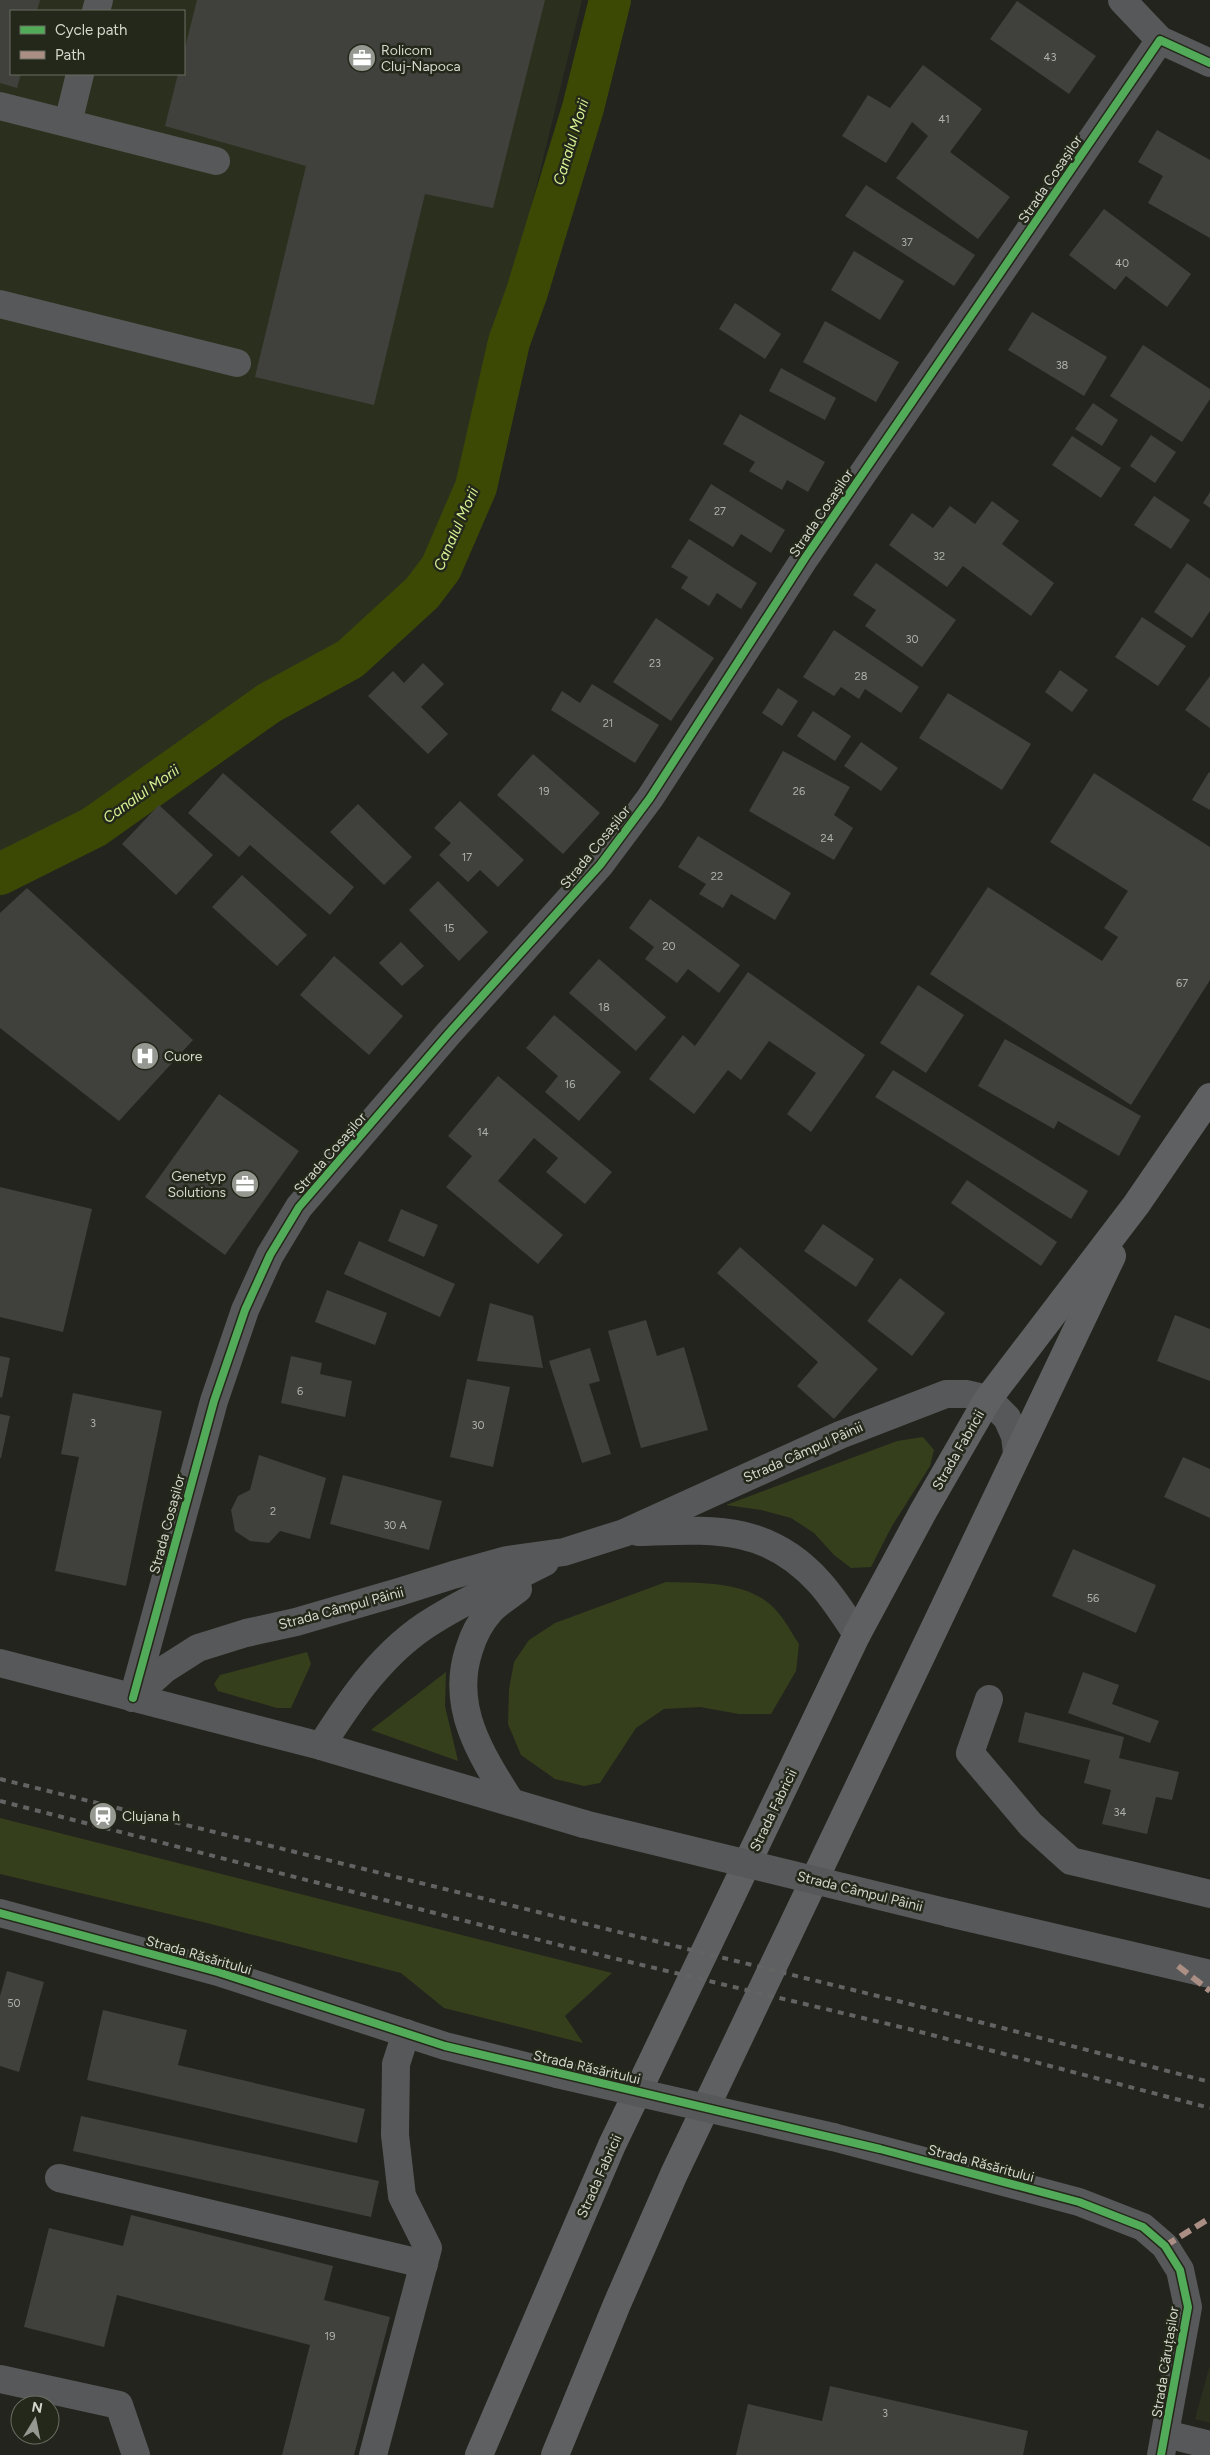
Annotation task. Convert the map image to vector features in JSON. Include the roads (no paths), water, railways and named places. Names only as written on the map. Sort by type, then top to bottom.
[{"type":"main road","name":"Strada Fabricii","points":[[479,2455],[612,2145],[857,1634],[924,1510],[988,1400],[1136,1205],[1210,1097]]},
{"type":"main road","name":"Strada Fabricii","points":[[555,2455],[617,2304],[674,2174],[1136,1205]]},
{"type":"street","points":[[1122,0],[1160,40],[1210,63]]},
{"type":"street","name":"Strada Cosașilor","points":[[133,1698],[214,1401],[245,1310],[270,1255],[299,1207],[448,1034],[600,865],[650,798],[805,558],[1160,40]]},
{"type":"street","points":[[68,123],[80,75]]},
{"type":"street","points":[[0,106],[216,161]]},
{"type":"street","points":[[0,304],[237,364]]},
{"type":"street","name":"Strada Câmpul Pâinii","points":[[133,1698],[164,1669],[198,1648],[498,1563],[564,1552],[624,1533],[840,1435],[946,1394],[966,1394],[988,1400]]},
{"type":"street","points":[[988,1400],[1007,1418],[1014,1436],[1017,1454]]},
{"type":"street","name":"Strada Câmpul Pâinii","points":[[624,1533],[696,1530],[732,1532],[767,1543],[794,1558],[820,1582],[857,1634]]},
{"type":"street","name":"Strada Câmpul Pâinii","points":[[321,1746],[353,1696],[395,1649],[433,1620],[564,1552]]},
{"type":"street","name":"Strada Câmpul Pâinii","points":[[511,1802],[486,1764],[468,1726],[462,1696],[463,1666],[474,1636],[491,1610],[564,1552]]},
{"type":"street","name":"Strada Câmpul Pâinii","points":[[0,1663],[321,1746],[584,1824],[1210,1974]]},
{"type":"street","points":[[989,1699],[970,1753],[1031,1825],[1071,1861],[1210,1894]]},
{"type":"street","name":"Strada Răsăritului","points":[[0,1913],[218,1972],[445,2046],[833,2138],[1079,2202],[1143,2227],[1165,2246]]},
{"type":"street","points":[[374,2455],[428,2248],[402,2196],[395,2135],[396,2064],[406,2033]]},
{"type":"street","points":[[59,2178],[424,2264]]},
{"type":"street","name":"Strada Căruțașilor","points":[[1164,2445],[1188,2307],[1180,2270],[1165,2246]]},
{"type":"street","points":[[0,2378],[119,2405],[136,2455]]},
{"type":"street","points":[[1164,2445],[1210,2445]]},
{"type":"waterway","name":"Canalul Morii","points":[[0,874],[94,827],[269,703],[350,659],[422,593],[441,568],[476,487],[509,342],[527,292],[583,108],[610,0]]},
{"type":"railway","points":[[0,1779],[918,2006],[1210,2082]]},
{"type":"railway","points":[[0,1801],[563,1946],[913,2030],[1210,2108]]},
{"type":"place","name":"Rolicom Cluj-Napoca","points":[[362,58]]},
{"type":"place","name":"Cuore","points":[[145,1056]]},
{"type":"place","name":"Genetyp Solutions","points":[[245,1184]]},
{"type":"place","name":"Clujana h","points":[[103,1816]]}]
